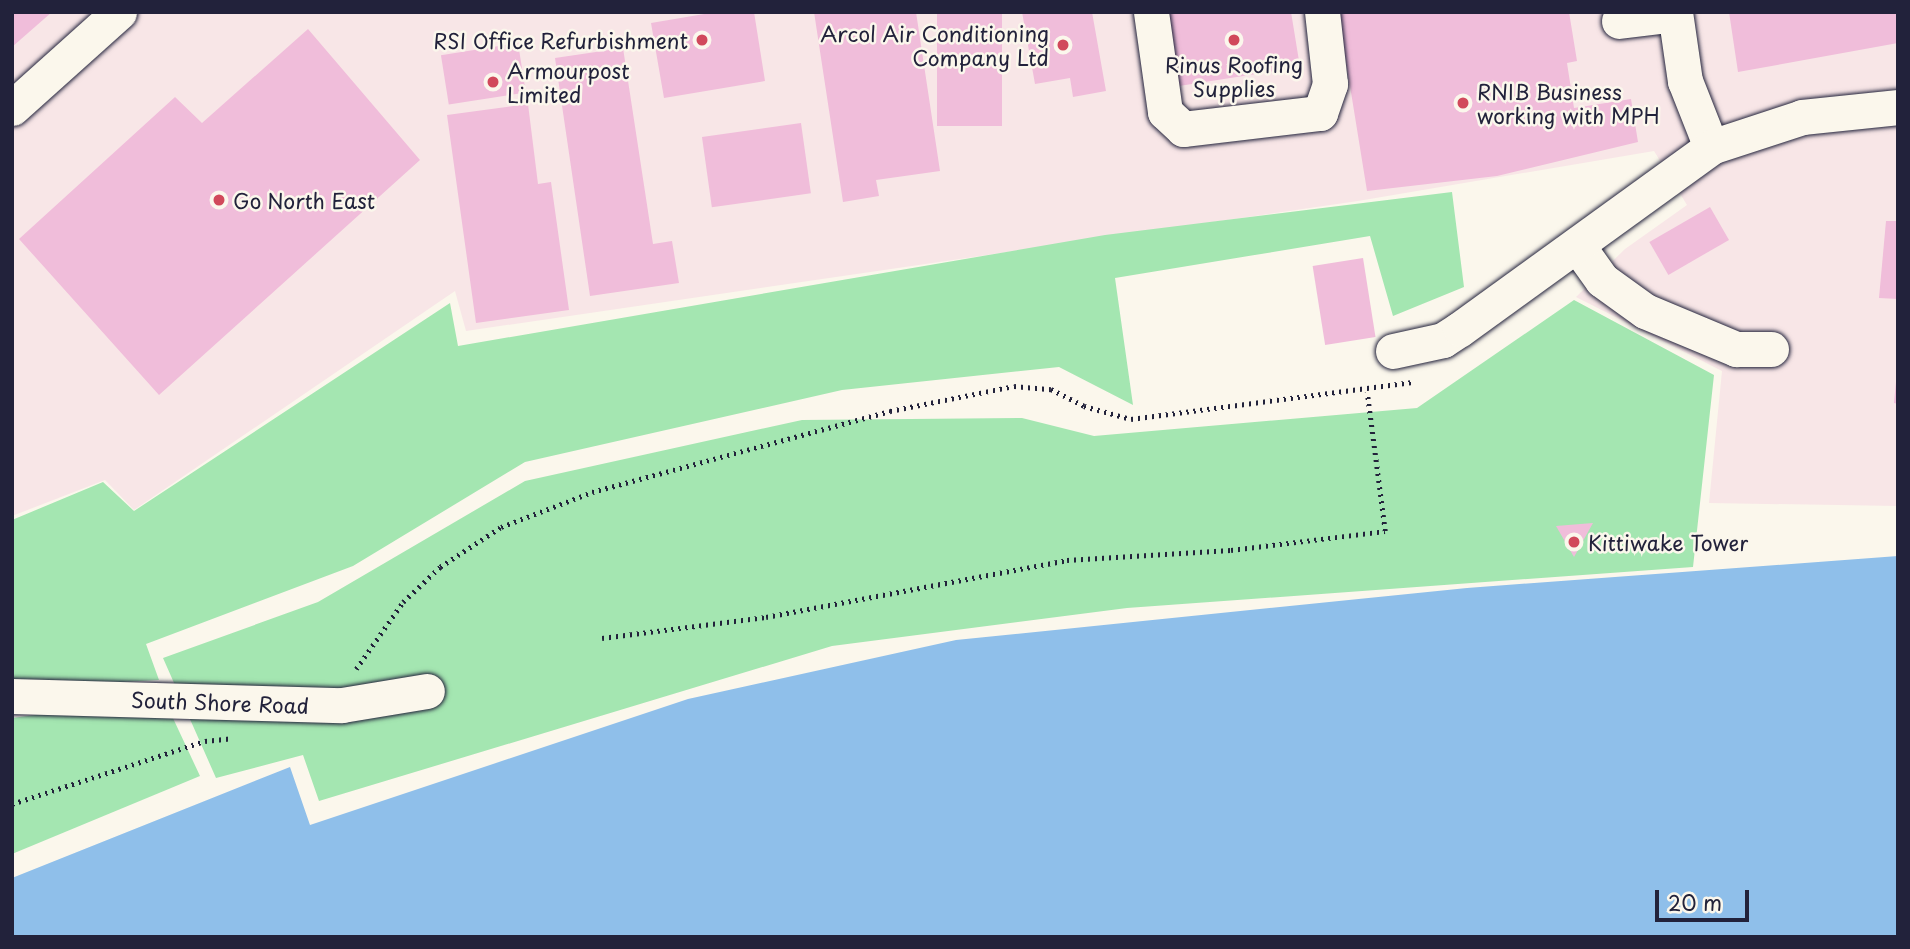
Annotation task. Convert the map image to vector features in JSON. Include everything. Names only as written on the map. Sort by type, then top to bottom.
[{"type":"street","points":[[12,108],[120,12]]},
{"type":"street","points":[[1151,12],[1165,112],[1184,129],[1320,113],[1330,84],[1322,12]]},
{"type":"street","points":[[1619,21],[1675,13],[1685,81],[1711,147]]},
{"type":"street","points":[[1393,351],[1443,340],[1711,147],[1802,117],[1898,107]]},
{"type":"street","points":[[1577,244],[1602,280],[1645,311],[1736,349],[1770,349]]},
{"type":"street","name":"South Shore Road","points":[[12,696],[342,705],[427,691]]},
{"type":"path","points":[[342,705],[349,680],[371,645],[403,602],[440,567],[501,527],[592,492],[902,408],[1014,386],[1051,389],[1084,406],[1131,419],[1367,392],[1406,386],[1418,380]]},
{"type":"path","points":[[602,638],[766,617],[1067,560],[1231,550],[1385,531],[1367,392]]},
{"type":"path","points":[[12,804],[205,741],[244,737]]},
{"type":"shaded area","points":[[12,12],[1898,12],[1898,506],[1709,503],[1722,371],[1576,297],[1625,249],[1687,205],[1654,151],[1358,201],[466,331],[455,291],[134,510],[105,480],[12,516]]},
{"type":"green space","points":[[1452,192],[1464,287],[1393,316],[1370,236],[1115,278],[1133,405],[1059,367],[842,390],[525,462],[353,566],[146,644],[159,680],[12,688],[12,520],[103,482],[134,511],[450,303],[458,346],[1105,235]]},
{"type":"green space","points":[[1574,300],[1714,375],[1693,567],[1127,608],[832,646],[319,801],[303,755],[216,778],[163,658],[318,602],[525,481],[802,420],[1022,418],[1094,436],[1417,408]]},
{"type":"green space","points":[[50,713],[172,716],[200,776],[12,854],[12,718]]},
{"type":"water","points":[[1898,556],[1898,937],[12,937],[12,878],[290,767],[310,825],[688,699],[956,640],[1467,588]]},
{"type":"building","points":[[12,12],[52,12],[12,47]]},
{"type":"building","points":[[716,12],[754,12],[765,81],[664,98],[651,23]]},
{"type":"building","points":[[814,12],[916,12],[940,171],[876,180],[879,196],[843,202]]},
{"type":"building","points":[[937,12],[1002,12],[1002,126],[937,126]]},
{"type":"building","name":"Arcol Air Conditioning Company Ltd","points":[[1022,12],[1092,12],[1106,91],[1073,97],[1070,78],[1035,84]]},
{"type":"building","name":"Rinus Roofing Supplies","points":[[1168,12],[1291,12],[1300,67],[1179,86]]},
{"type":"building","name":"RNIB Business working with MPH","points":[[1338,12],[1569,12],[1577,61],[1567,63],[1574,108],[1631,99],[1638,142],[1497,176],[1367,191]]},
{"type":"building","points":[[1729,12],[1898,12],[1898,43],[1738,72]]},
{"type":"building","name":"Go North East","points":[[308,29],[420,160],[159,395],[19,239],[175,97],[202,123]]},
{"type":"building","points":[[518,43],[526,92],[449,105],[441,55]]},
{"type":"building","points":[[623,48],[653,244],[672,241],[679,283],[590,296],[555,58]]},
{"type":"building","points":[[528,104],[538,184],[551,182],[569,310],[476,323],[447,115]]},
{"type":"building","points":[[801,123],[811,193],[712,207],[702,137]]},
{"type":"building","points":[[1710,207],[1729,240],[1668,275],[1649,242]]},
{"type":"building","points":[[1886,221],[1898,221],[1898,299],[1879,298]]},
{"type":"building","points":[[1363,258],[1376,337],[1325,345],[1313,266]]},
{"type":"building","points":[[1898,382],[1898,404],[1894,403]]},
{"type":"building","name":"Kittiwake Tower","points":[[1593,523],[1574,557],[1556,526]]},
{"type":"place","name":"RSI Office Refurbishment","points":[[702,40]]},
{"type":"place","name":"Rinus Roofing Supplies","points":[[1234,40]]},
{"type":"place","name":"Arcol Air Conditioning Company Ltd","points":[[1063,45]]},
{"type":"place","name":"Armourpost Limited","points":[[493,82]]},
{"type":"place","name":"RNIB Business working with MPH","points":[[1463,103]]},
{"type":"place","name":"Go North East","points":[[219,200]]},
{"type":"place","name":"Kittiwake Tower","points":[[1574,542]]}]
